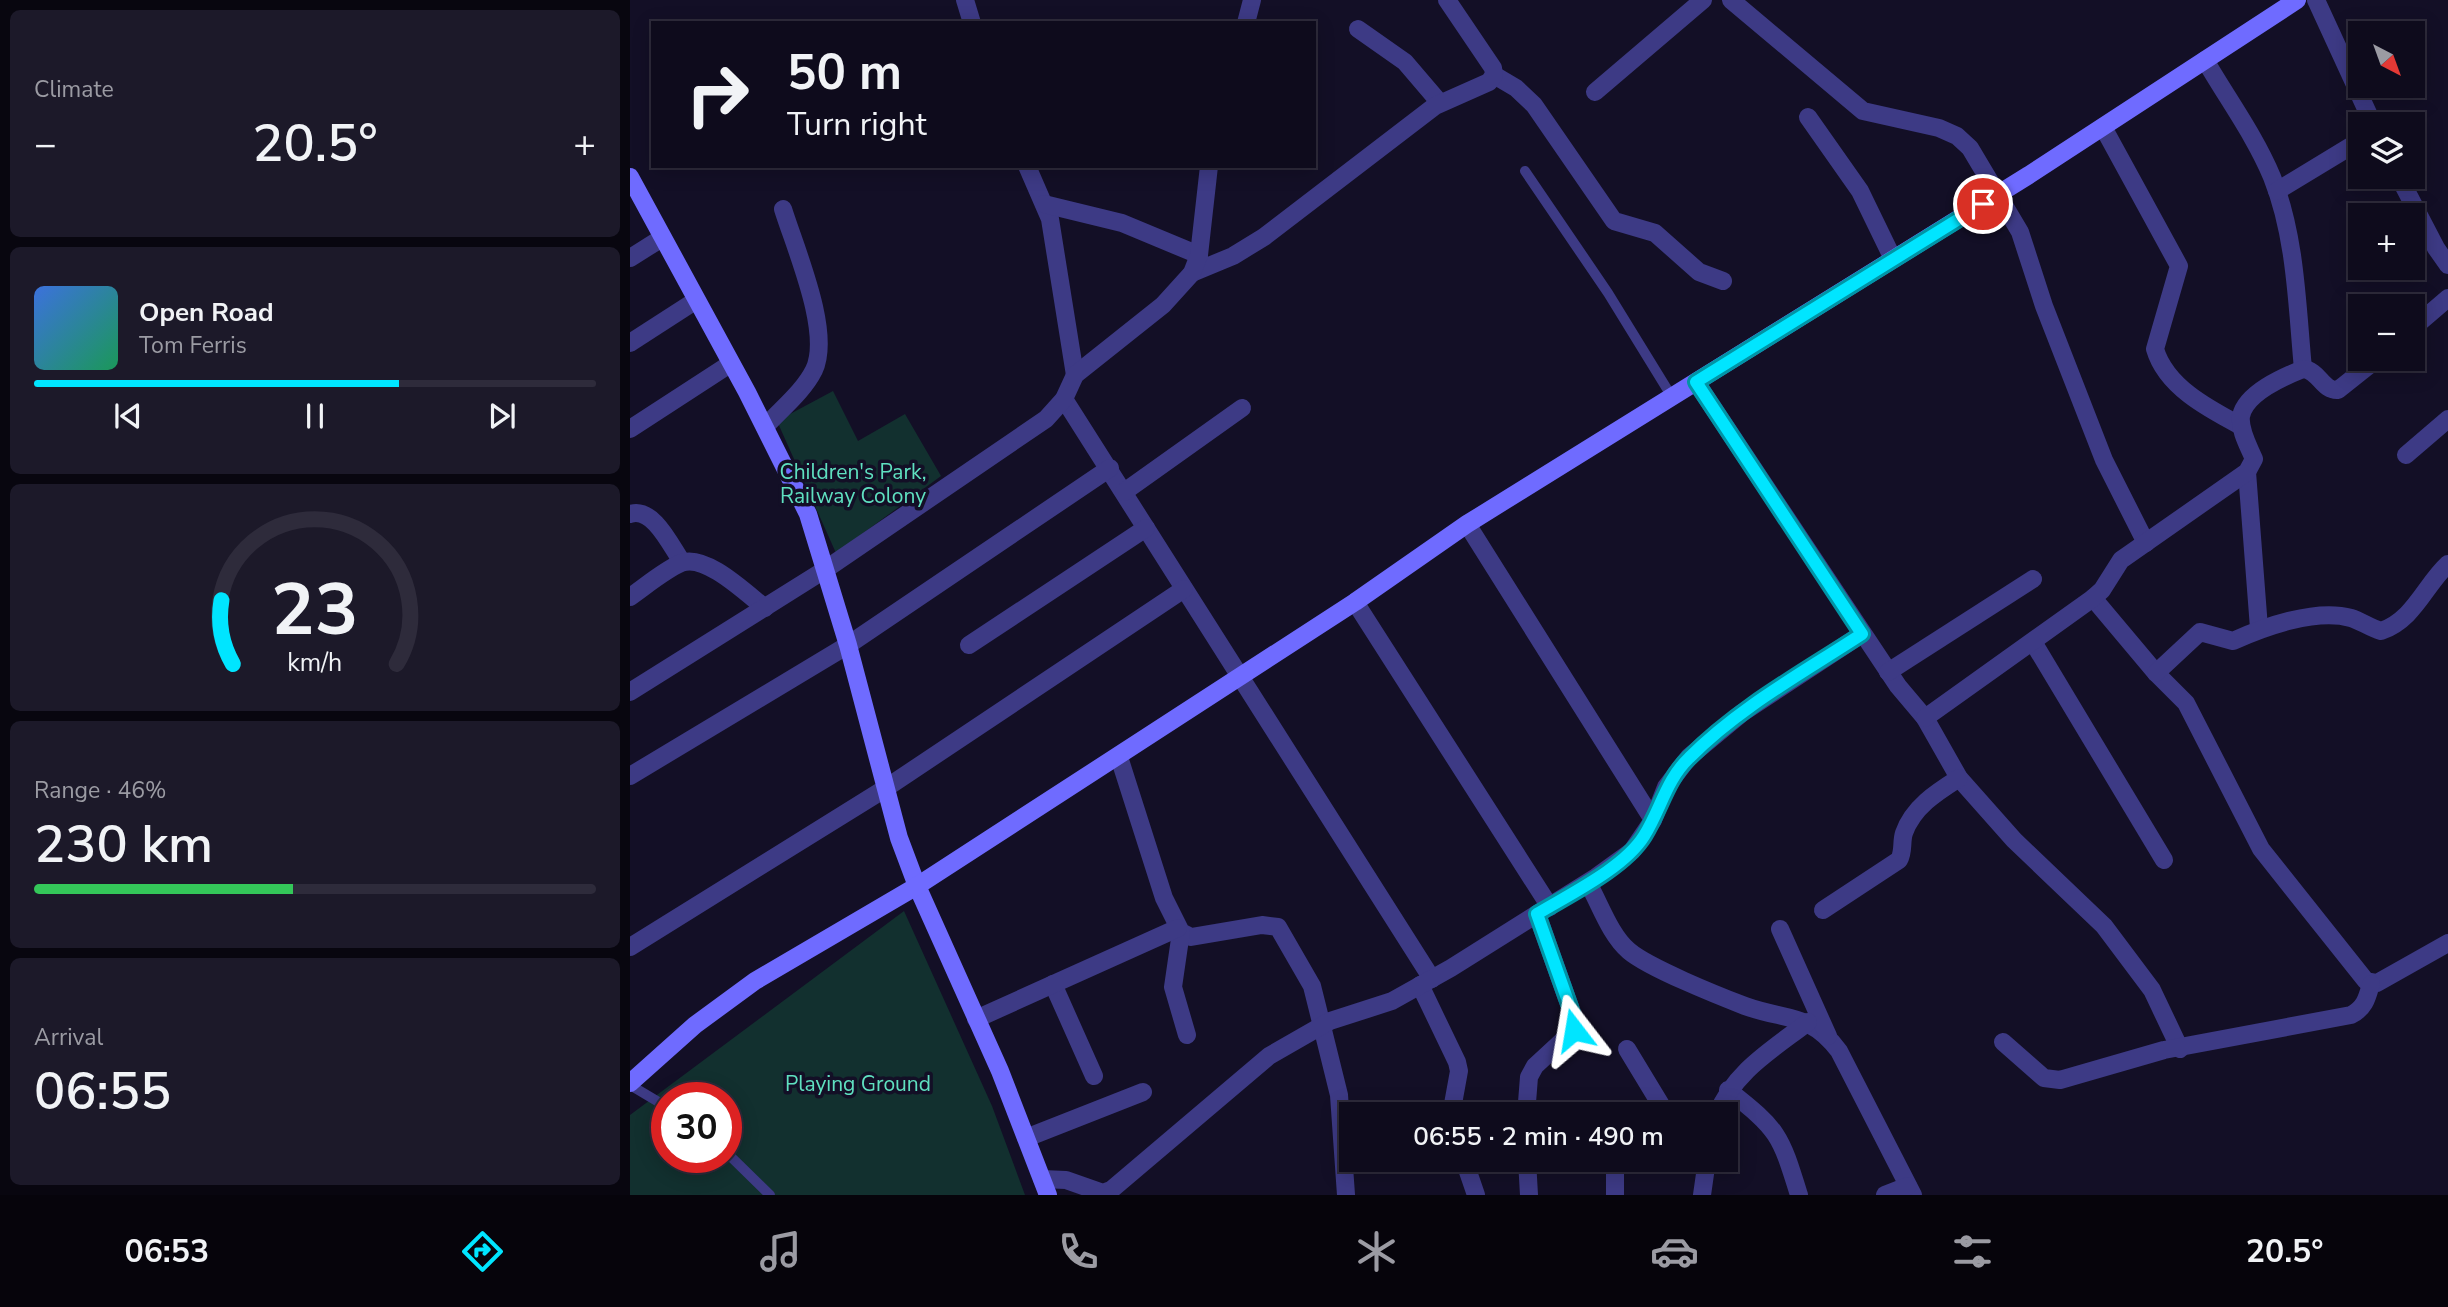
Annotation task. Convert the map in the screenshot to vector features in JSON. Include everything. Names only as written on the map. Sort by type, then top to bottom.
[{"type":"street","points":[[965,0],[971,21]]},
{"type":"street","points":[[1247,21],[1252,0]]},
{"type":"street","points":[[1447,0],[1493,68],[1494,75]]},
{"type":"street","points":[[1595,92],[1703,0]]},
{"type":"street","points":[[1731,0],[1863,111],[1939,128],[1957,136],[1970,148],[2020,232],[2044,306],[2104,460],[2146,542]]},
{"type":"street","points":[[630,1084],[695,1025],[755,981],[917,886],[1356,603],[1467,524],[1997,195],[2297,0]]},
{"type":"street","points":[[2316,0],[2368,112]]},
{"type":"street","points":[[1358,29],[1405,62],[1440,103]]},
{"type":"street","points":[[2205,60],[2256,146],[2277,191],[2294,270],[2303,369]]},
{"type":"street","points":[[1192,272],[1233,256],[1264,237],[1440,103],[1483,87],[1494,75]]},
{"type":"street","points":[[1494,75],[1517,88],[1534,105],[1606,214],[1623,226],[1655,233],[1699,272],[1723,281]]},
{"type":"street","points":[[1808,117],[1860,191],[1893,259]]},
{"type":"street","points":[[2103,127],[2179,266],[2155,349],[2157,358],[2183,389],[2216,413],[2241,426]]},
{"type":"street","points":[[2277,191],[2348,148]]},
{"type":"street","points":[[1028,168],[1050,219],[1075,375]]},
{"type":"street","points":[[630,692],[826,569],[1023,437],[1064,399],[1075,375],[1163,305],[1192,272],[1199,255],[1209,168]]},
{"type":"street","points":[[630,177],[765,427],[807,514],[826,569],[886,788],[917,886],[976,1019],[1045,1187],[1083,1189],[1103,1194],[1111,1190],[1269,1056],[1345,1014],[1392,1001],[1588,883],[1632,851],[1653,820],[1676,771],[1706,742],[1742,713],[1862,634]]},
{"type":"street","points":[[2405,189],[2436,248],[2448,265]]},
{"type":"street","points":[[1044,204],[1122,223],[1199,255]]},
{"type":"street","points":[[765,427],[805,385],[815,368],[819,351],[818,331],[807,283],[783,209]]},
{"type":"street","points":[[630,258],[662,238]]},
{"type":"street","points":[[2425,318],[2448,298]]},
{"type":"street","points":[[630,343],[695,301]]},
{"type":"street","points":[[630,429],[730,364]]},
{"type":"street","points":[[1924,718],[2093,598],[2102,590],[2121,559],[2247,472],[2254,459],[2241,426],[2245,407],[2255,396],[2303,369],[2309,370],[2332,390],[2338,390],[2362,371]]},
{"type":"street","points":[[1696,382],[1862,634],[1924,718],[1959,778],[2014,840],[2104,926],[2152,990],[2179,1049]]},
{"type":"street","points":[[1064,399],[1110,468],[1426,982],[1457,1062],[1458,1071],[1448,1102]]},
{"type":"street","points":[[1124,492],[1242,408]]},
{"type":"street","points":[[2406,455],[2448,419]]},
{"type":"street","points":[[630,776],[848,645],[1110,468]]},
{"type":"street","points":[[2247,472],[2259,628]]},
{"type":"street","points":[[630,514],[638,511],[647,514],[682,562]]},
{"type":"street","points":[[1467,524],[1653,820]]},
{"type":"street","points":[[969,645],[1146,528]]},
{"type":"street","points":[[630,597],[682,562],[694,561],[715,569],[765,608]]},
{"type":"street","points":[[2156,673],[2200,632],[2233,641],[2259,628],[2323,616],[2340,616],[2381,631],[2415,607],[2448,564]]},
{"type":"street","points":[[1888,672],[2033,579]]},
{"type":"street","points":[[630,947],[886,788],[1184,589]]},
{"type":"street","points":[[2093,598],[2156,673],[2186,703],[2260,849],[2349,962],[2371,984]]},
{"type":"street","points":[[1356,603],[1543,910],[1575,1021],[1574,1030],[1535,1066],[1528,1077],[1527,1102]]},
{"type":"street","points":[[2033,642],[2164,860]]},
{"type":"street","points":[[1119,757],[1164,898],[1180,930],[1191,937],[1262,925],[1278,928],[1312,986],[1340,1102]]},
{"type":"street","points":[[1823,910],[1899,860],[1903,852],[1903,836],[1920,809],[1931,796],[1959,778]]},
{"type":"street","points":[[1588,883],[1621,943],[1642,960],[1746,1006],[1808,1022],[1828,1036]]},
{"type":"street","points":[[1780,929],[1828,1036],[1839,1051],[1910,1191],[1885,1195]]},
{"type":"street","points":[[976,1019],[1180,930]]},
{"type":"street","points":[[1180,930],[1173,987],[1186,1035]]},
{"type":"street","points":[[2003,1042],[2044,1078],[2051,1080],[2179,1049],[2351,1015],[2360,1010],[2366,1002],[2371,984],[2448,943]]},
{"type":"street","points":[[1053,984],[1094,1076]]},
{"type":"street","points":[[1723,1102],[1728,1090],[1742,1073],[1808,1022]]},
{"type":"street","points":[[1627,1049],[1659,1102]]},
{"type":"street","points":[[1728,1090],[1762,1116],[1780,1138],[1799,1195]]},
{"type":"street","points":[[1026,1138],[1143,1092]]},
{"type":"street","points":[[1346,1172],[1346,1195]]},
{"type":"street","points":[[1468,1172],[1476,1195]]},
{"type":"street","points":[[1528,1172],[1529,1195]]},
{"type":"street","points":[[1615,1172],[1615,1195]]},
{"type":"street","points":[[1702,1195],[1705,1172]]},
{"type":"lane","points":[[1525,171],[1608,293],[1672,397]]},
{"type":"lane","points":[[630,1084],[651,1097]]},
{"type":"lane","points":[[742,1168],[770,1195]]},
{"type":"green space","name":"Children's Park, Railway Colony","points":[[833,391],[858,441],[905,414],[941,476],[836,553],[777,421]]},
{"type":"green space","name":"Playing Ground","points":[[904,911],[992,1106],[1025,1195],[630,1195],[630,1115],[651,1099],[651,1173],[742,1173],[742,1082],[674,1082]]},
{"type":"route","points":[[1574,1030],[1575,1021],[1537,914],[1632,851],[1653,820],[1666,787],[1676,771],[1706,742],[1742,713],[1862,634],[1696,382],[1983,204]]}]
